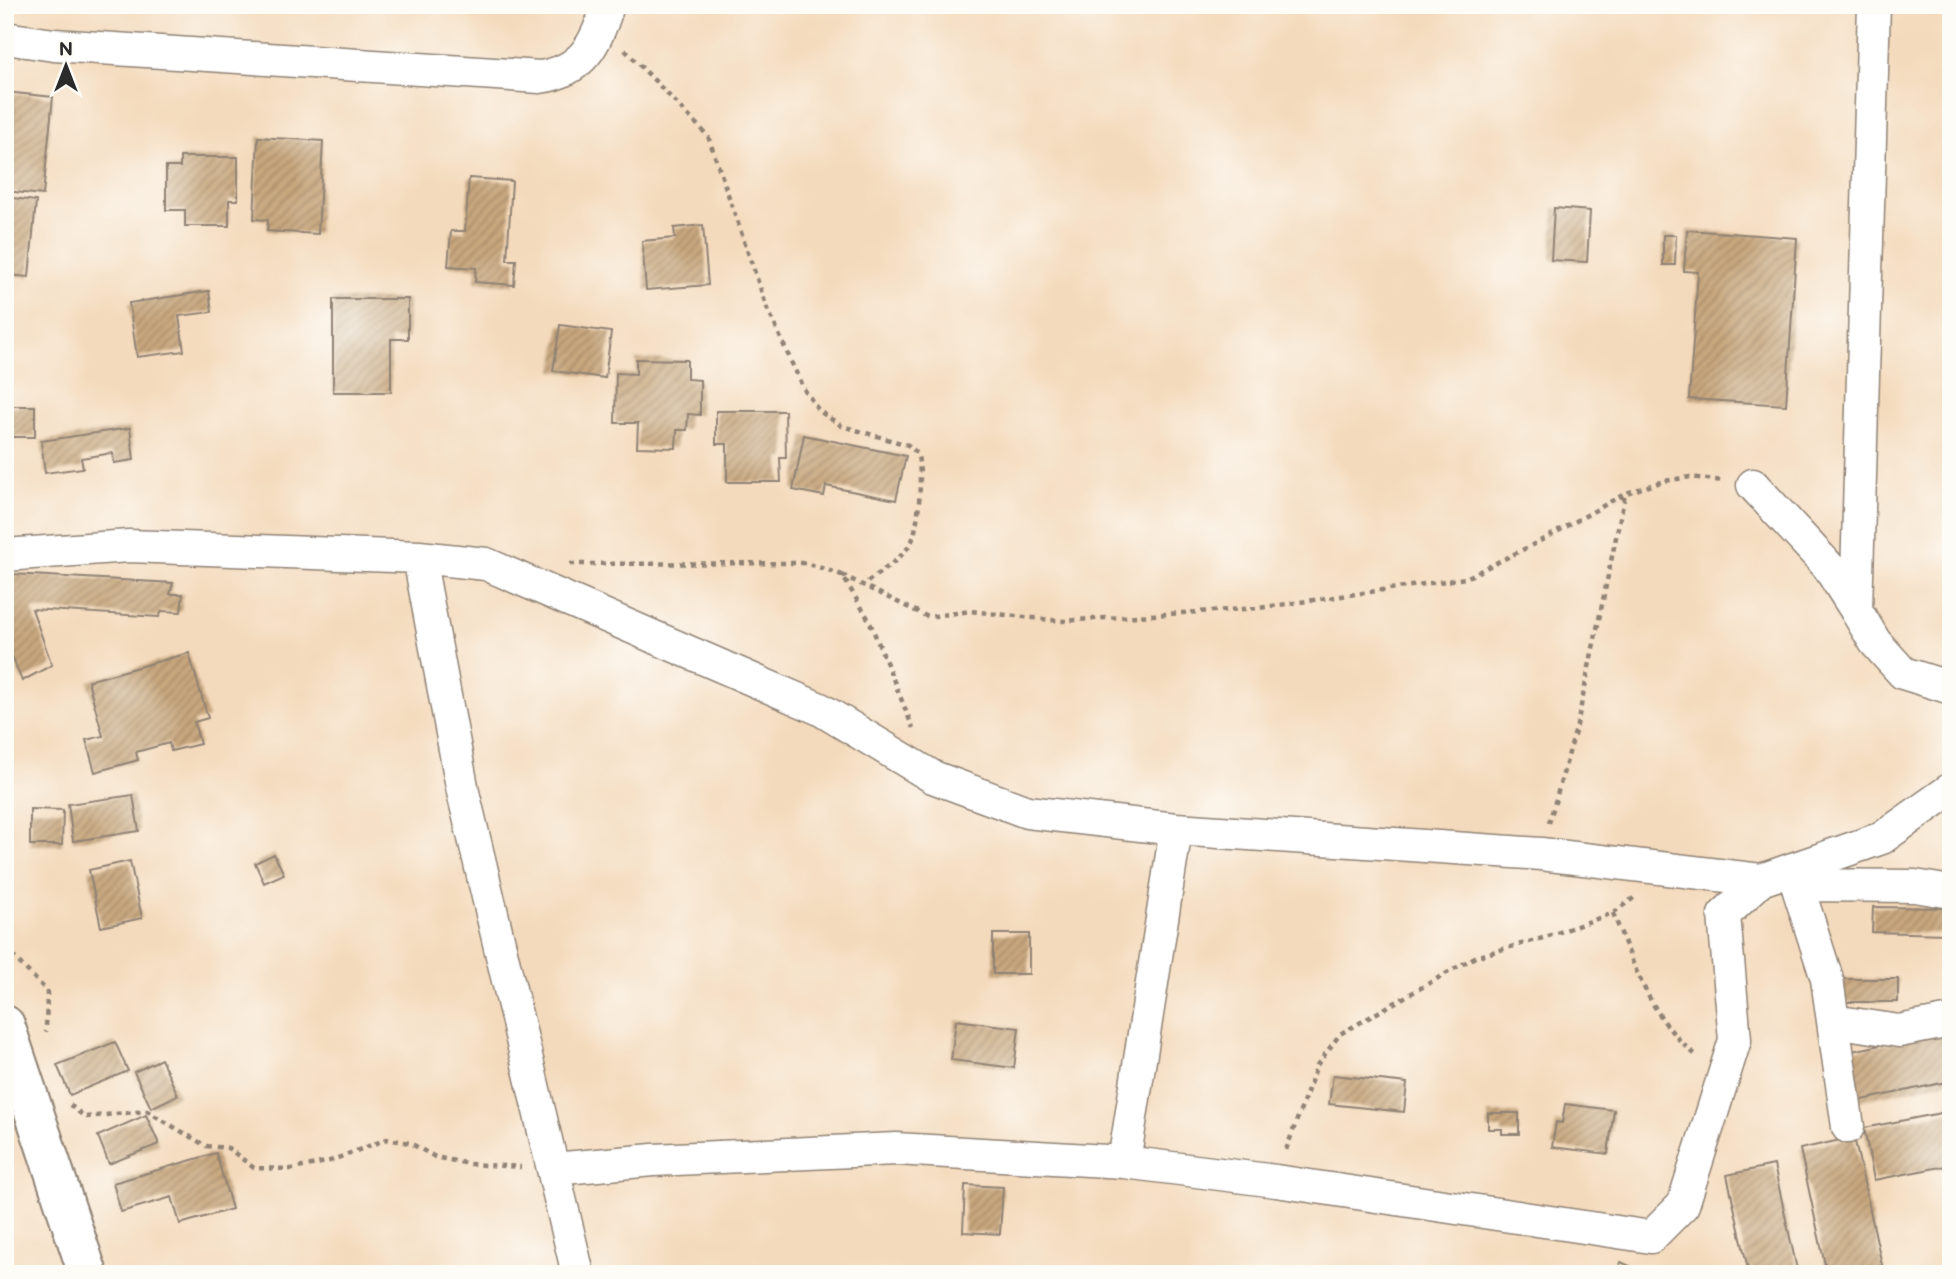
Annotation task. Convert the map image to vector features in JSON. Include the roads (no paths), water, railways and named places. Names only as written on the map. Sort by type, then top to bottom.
[{"type":"main road","points":[[16,1037],[88,1274]]},
{"type":"street","points":[[1856,610],[1874,5]]},
{"type":"street","points":[[5,38],[54,45],[540,77],[562,74],[587,54],[605,16]]},
{"type":"street","points":[[1753,485],[1828,566],[1875,642],[1903,673],[1951,688]]},
{"type":"street","points":[[5,555],[129,546],[419,557],[485,564],[599,611],[820,709],[933,777],[1027,811],[1176,829],[1541,854],[1761,880],[1795,877],[1915,886],[1951,892]]},
{"type":"street","points":[[419,557],[463,792],[578,1274]]},
{"type":"street","points":[[1795,877],[1882,838],[1951,789]]},
{"type":"street","points":[[1124,1162],[1176,829]]},
{"type":"street","points":[[1795,877],[1828,979],[1847,1128]]},
{"type":"street","points":[[553,1169],[653,1160],[896,1149],[1124,1162],[1276,1181],[1651,1237],[1682,1205],[1721,1075],[1735,1040],[1724,915],[1761,880]]},
{"type":"street","points":[[1833,1021],[1899,1031],[1951,1021]]}]
